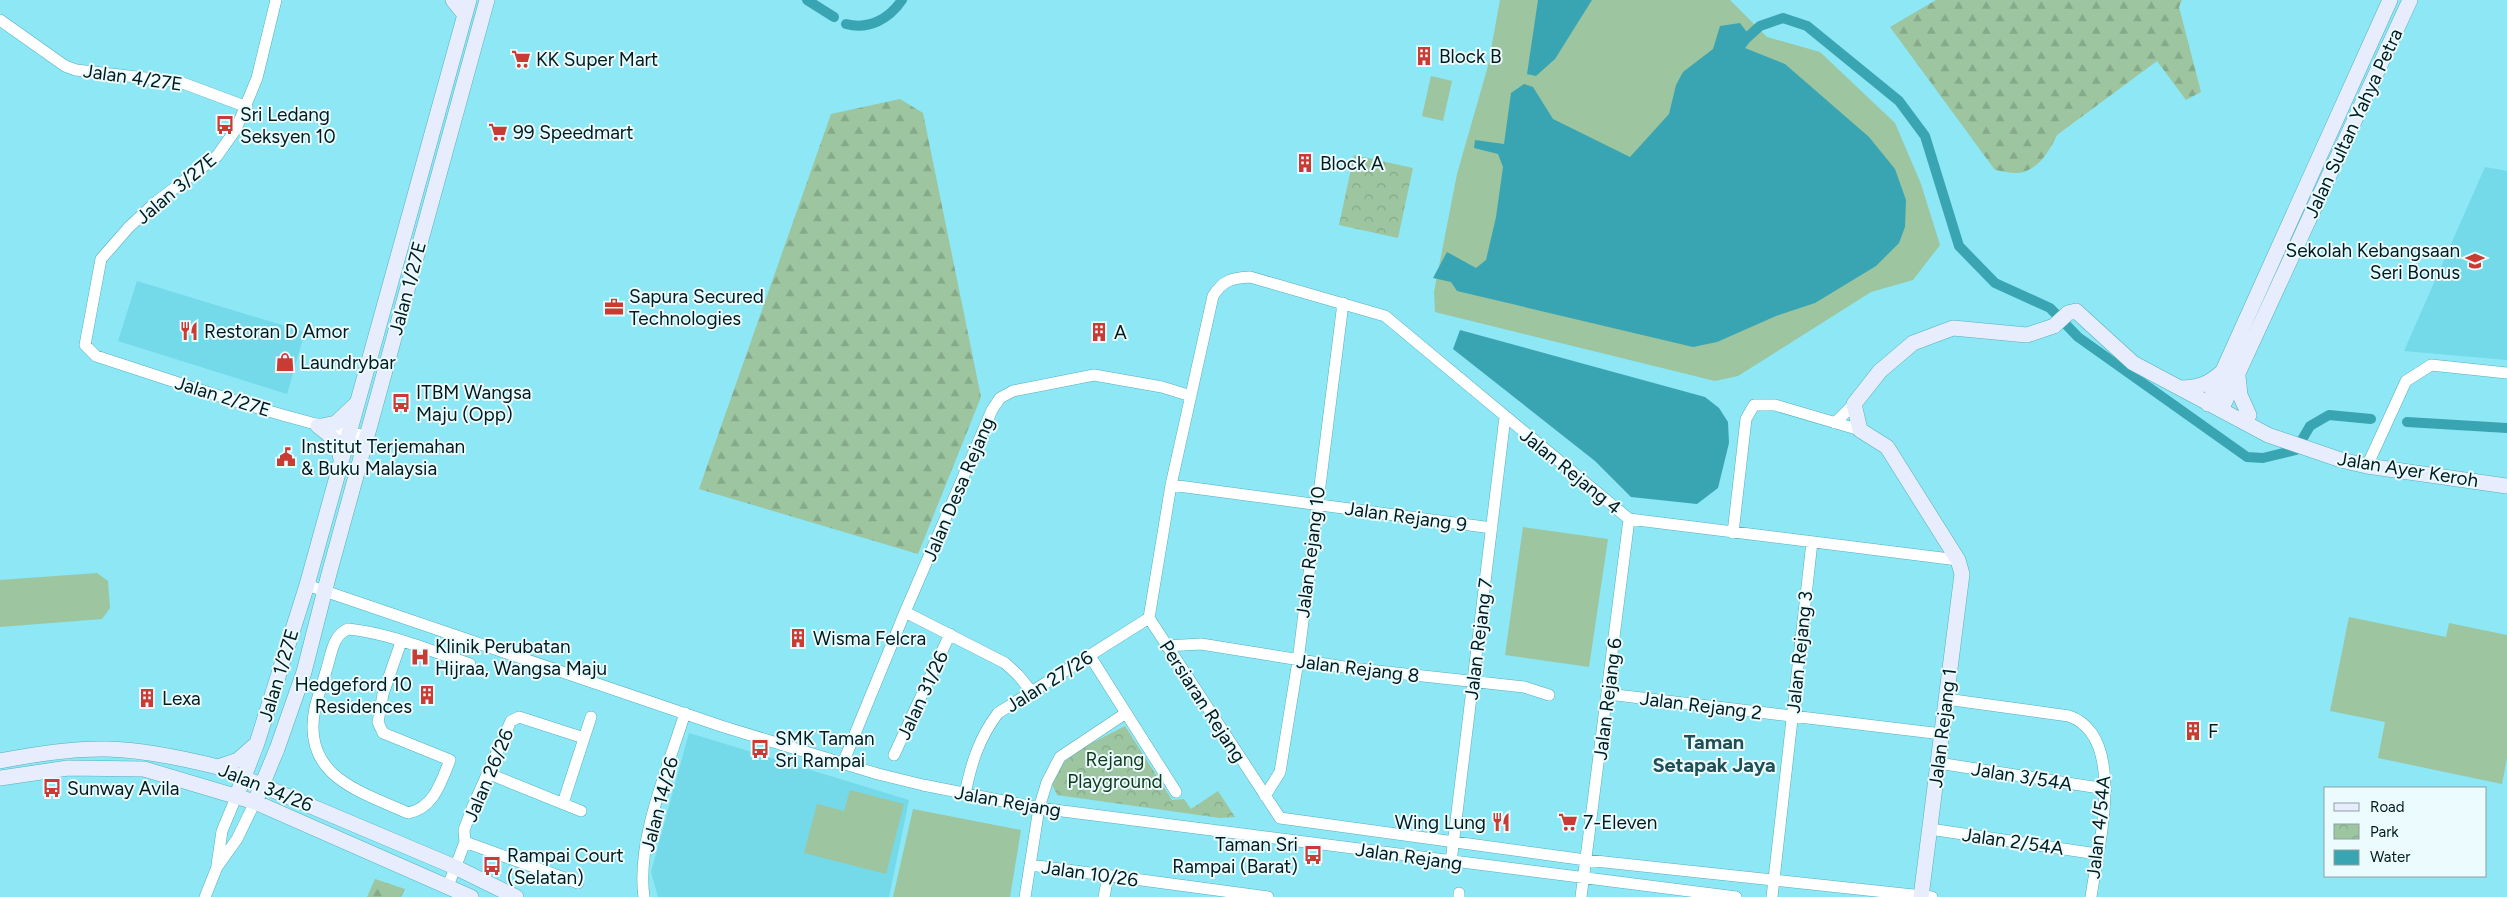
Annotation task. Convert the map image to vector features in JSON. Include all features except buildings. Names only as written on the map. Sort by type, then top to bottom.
[{"type":"street","name":"Jalan 3/27E","points":[[85,344],[101,260],[129,227],[156,202],[217,156],[236,129],[247,107],[257,78],[276,0]]},
{"type":"street","points":[[453,0],[465,15]]},
{"type":"street","name":"Jalan 1/27E","points":[[257,743],[307,585],[469,0]]},
{"type":"street","name":"Jalan Sultan Yahya Petra","points":[[2231,372],[2390,0]]},
{"type":"street","name":"Jalan Sultan Yahya Petra","points":[[2214,402],[2231,372],[2410,0]]},
{"type":"street","name":"Jalan 1/27E","points":[[277,749],[304,672],[324,591],[483,1]]},
{"type":"street","name":"Jalan 4/27E","points":[[0,20],[65,66],[76,70],[180,82],[247,107]]},
{"type":"street","name":"Jalan Rejang 4","points":[[1191,396],[1213,296],[1219,286],[1228,279],[1250,277],[1378,312],[1392,320],[1629,519],[1958,560]]},
{"type":"street","points":[[1339,302],[1340,320]]},
{"type":"street","points":[[1340,320],[1349,312],[1360,308]]},
{"type":"street","name":"Jalan Ayer Keroh","points":[[1854,404],[1880,371],[1913,344],[1953,328],[2027,335],[2054,326],[2068,313],[2076,310],[2133,363],[2179,388],[2250,415],[2301,443]]},
{"type":"street","name":"Jalan Rejang 10","points":[[1265,796],[1280,772],[1298,661],[1340,320]]},
{"type":"street","name":"Jalan 2/27E","points":[[85,344],[96,356],[320,426],[366,436]]},
{"type":"street","points":[[2368,463],[2406,381],[2431,366],[2507,373]]},
{"type":"street","points":[[2179,388],[2196,388],[2231,372],[2250,415]]},
{"type":"street","name":"Jalan Desa Rejang","points":[[843,763],[905,612],[992,410],[1000,398],[1013,391],[1094,374],[1162,387],[1191,396]]},
{"type":"street","points":[[1149,618],[1171,485],[1191,396]]},
{"type":"street","name":"Jalan Ayer Keroh","points":[[2214,402],[2268,435],[2368,463],[2507,486]]},
{"type":"street","points":[[320,426],[336,423],[357,403]]},
{"type":"street","points":[[1835,423],[1854,404]]},
{"type":"street","points":[[1854,404],[1860,430]]},
{"type":"street","points":[[1733,533],[1746,419],[1754,405],[1775,405],[1860,430],[1887,447],[1958,560]]},
{"type":"street","name":"Jalan Rejang 7","points":[[1450,862],[1506,417]]},
{"type":"street","points":[[320,426],[339,446],[341,460]]},
{"type":"street","name":"Jalan Ayer Keroh","points":[[2368,463],[2507,478]]},
{"type":"street","name":"Jalan Rejang 9","points":[[1171,485],[1492,528]]},
{"type":"street","name":"Jalan Rejang 6","points":[[1581,897],[1629,519]]},
{"type":"street","name":"Jalan Rejang 3","points":[[1772,897],[1812,542]]},
{"type":"street","name":"Jalan Rejang 1","points":[[1925,896],[1930,829],[1962,574],[1958,560]]},
{"type":"street","name":"Jalan Rejang","points":[[307,585],[685,714],[878,774],[965,794],[1039,808],[1450,862],[1736,897]]},
{"type":"street","points":[[905,612],[1005,663],[1031,691]]},
{"type":"street","name":"Persiaran Rejang","points":[[1149,618],[1280,818],[1586,860],[1925,896]]},
{"type":"street","name":"Jalan 27/26","points":[[965,794],[973,758],[998,713],[1149,618]]},
{"type":"street","points":[[401,642],[383,694],[378,722],[383,733],[450,760],[432,799],[419,811],[408,813],[342,783],[319,757],[314,733],[315,708],[337,637],[342,631],[348,629],[361,630],[401,642],[470,664]]},
{"type":"street","name":"Jalan 31/26","points":[[894,755],[950,634]]},
{"type":"street","name":"Jalan Rejang 8","points":[[1166,646],[1201,644],[1298,661],[1524,687],[1549,695]]},
{"type":"street","points":[[1090,656],[1176,792]]},
{"type":"street","points":[[304,672],[324,680]]},
{"type":"street","name":"Jalan Rejang 2","points":[[1608,694],[1942,734]]},
{"type":"street","name":"Jalan 4/54A","points":[[1946,698],[2069,716],[2078,719],[2090,733],[2104,764],[2106,789],[2091,897]]},
{"type":"street","points":[[1024,897],[1039,808],[1047,782],[1060,757],[1126,713]]},
{"type":"street","name":"Jalan 14/26","points":[[644,897],[643,865],[648,831],[685,714]]},
{"type":"street","name":"Jalan 26/26","points":[[448,886],[465,842],[464,830],[511,721],[519,717],[584,738]]},
{"type":"street","points":[[562,803],[591,717]]},
{"type":"street","points":[[218,767],[238,760],[257,743]]},
{"type":"street","points":[[217,867],[222,831],[257,743]]},
{"type":"street","name":"Jalan 34/26","points":[[0,761],[31,755],[109,749],[176,758],[218,767],[455,866],[516,897]]},
{"type":"street","points":[[205,897],[217,867],[237,839],[255,802],[277,749]]},
{"type":"street","points":[[277,749],[274,781],[296,799]]},
{"type":"street","name":"Jalan 3/54A","points":[[1938,763],[2106,789]]},
{"type":"street","name":"Jalan 34/26","points":[[0,778],[68,768],[144,769],[237,795],[255,802],[471,897]]},
{"type":"street","points":[[487,773],[581,811]]},
{"type":"street","name":"Jalan 2/54A","points":[[1930,829],[2097,854]]},
{"type":"street","points":[[465,842],[578,883]]},
{"type":"street","name":"Jalan 10/26","points":[[1030,865],[1268,897]]},
{"type":"street","points":[[1104,897],[1108,876]]},
{"type":"street","points":[[1627,897],[1628,884]]},
{"type":"street","points":[[1172,897],[1175,885]]},
{"type":"shaded area","name":"Sekolah Kebangsaan Seri Bonus","points":[[2485,167],[2507,171],[2507,360],[2404,351]]},
{"type":"shaded area","points":[[137,281],[305,332],[287,394],[118,341]]},
{"type":"shaded area","points":[[689,733],[909,800],[889,897],[658,897],[651,872]]},
{"type":"green space","points":[[1500,0],[1730,0],[1767,37],[1820,52],[1895,123],[1921,184],[1940,245],[1913,280],[1871,292],[1738,376],[1715,381],[1435,312],[1434,292],[1457,174],[1488,66]]},
{"type":"green space","points":[[1936,0],[2182,0],[2179,7],[2201,92],[2186,100],[2157,61],[2057,135],[2048,152],[2029,170],[2013,173],[1995,170],[1890,27]]},
{"type":"green space","points":[[1431,76],[1452,81],[1443,121],[1422,116]]},
{"type":"green space","points":[[900,99],[923,113],[981,397],[918,554],[699,489],[831,114]]},
{"type":"green space","points":[[1354,155],[1413,168],[1398,238],[1339,225]]},
{"type":"green space","points":[[1523,527],[1608,539],[1589,667],[1505,655]]},
{"type":"green space","points":[[97,573],[108,581],[110,608],[102,619],[0,627],[0,580]]},
{"type":"green space","points":[[2349,617],[2446,637],[2449,623],[2507,635],[2507,758],[2502,784],[2378,758],[2385,722],[2330,711]]},
{"type":"green space","name":"Rejang Playground","points":[[1125,726],[1172,800],[1184,799],[1191,809],[1218,791],[1235,817],[1220,818],[1057,795],[1052,784],[1064,762],[1086,746]]},
{"type":"green space","points":[[850,790],[904,804],[886,874],[804,853],[817,804],[844,811]]},
{"type":"green space","points":[[913,809],[1021,830],[1010,897],[893,897]]},
{"type":"green space","points":[[375,879],[405,889],[401,897],[367,897]]},
{"type":"water","points":[[1538,0],[1592,0],[1555,59],[1536,76],[1527,74]]},
{"type":"water","points":[[1740,23],[1752,39],[1745,48],[1785,64],[1869,137],[1895,169],[1906,200],[1905,227],[1899,243],[1876,266],[1815,303],[1776,316],[1717,342],[1693,347],[1457,291],[1451,282],[1433,278],[1447,252],[1476,268],[1486,260],[1496,217],[1503,167],[1498,154],[1474,148],[1475,140],[1504,144],[1511,93],[1524,84],[1533,87],[1553,119],[1630,157],[1669,114],[1676,85],[1683,72],[1713,49],[1720,26]]},
{"type":"water","points":[[1460,330],[1705,397],[1719,408],[1728,422],[1729,443],[1718,488],[1697,504],[1631,497],[1595,461],[1453,349]]},
{"type":"waterway","points":[[807,0],[834,17]]},
{"type":"waterway","points":[[846,24],[863,25],[878,21],[891,13],[902,0]]},
{"type":"waterway","points":[[1740,44],[1760,26],[1783,18],[1807,26],[1899,101],[1925,136],[1959,246],[1995,283],[2050,308],[2078,337],[2247,457],[2263,458],[2296,450],[2310,426],[2329,415],[2371,419]]},
{"type":"waterway","points":[[2407,422],[2507,428]]},
{"type":"place","name":"Block B","points":[[1424,56]]},
{"type":"place","name":"KK Super Mart","points":[[521,59]]},
{"type":"place","name":"Sri Ledang Seksyen 10","points":[[225,125]]},
{"type":"place","name":"99 Speedmart","points":[[498,132]]},
{"type":"place","name":"Block A","points":[[1305,163]]},
{"type":"place","name":"Sekolah Kebangsaan Seri Bonus","points":[[2475,261]]},
{"type":"place","name":"Sapura Secured Technologies","points":[[614,307]]},
{"type":"place","name":"Restoran D Amor","points":[[189,331]]},
{"type":"place","name":"A","points":[[1099,332]]},
{"type":"place","name":"Laundrybar","points":[[285,362]]},
{"type":"place","name":"ITBM Wangsa Maju (Opp)","points":[[401,403]]},
{"type":"place","name":"Institut Terjemahan & Buku Malaysia","points":[[286,457]]},
{"type":"place","name":"Wisma Felcra","points":[[798,638]]},
{"type":"place","name":"Klinik Perubatan Hijraa, Wangsa Maju","points":[[420,657]]},
{"type":"place","name":"Hedgeford 10 Residences","points":[[427,695]]},
{"type":"place","name":"Lexa","points":[[147,698]]},
{"type":"place","name":"F","points":[[2193,731]]},
{"type":"place","name":"SMK Taman Sri Rampai","points":[[760,749]]},
{"type":"place","name":"Sunway Avila","points":[[52,788]]},
{"type":"place","name":"Wing Lung","points":[[1501,822]]},
{"type":"place","name":"7-Eleven","points":[[1568,822]]},
{"type":"place","name":"Taman Sri Rampai (Barat)","points":[[1313,855]]},
{"type":"place","name":"Rampai Court (Selatan)","points":[[492,866]]},
{"type":"district","name":"Taman Setapak Jaya","points":[[1714,754]]}]
